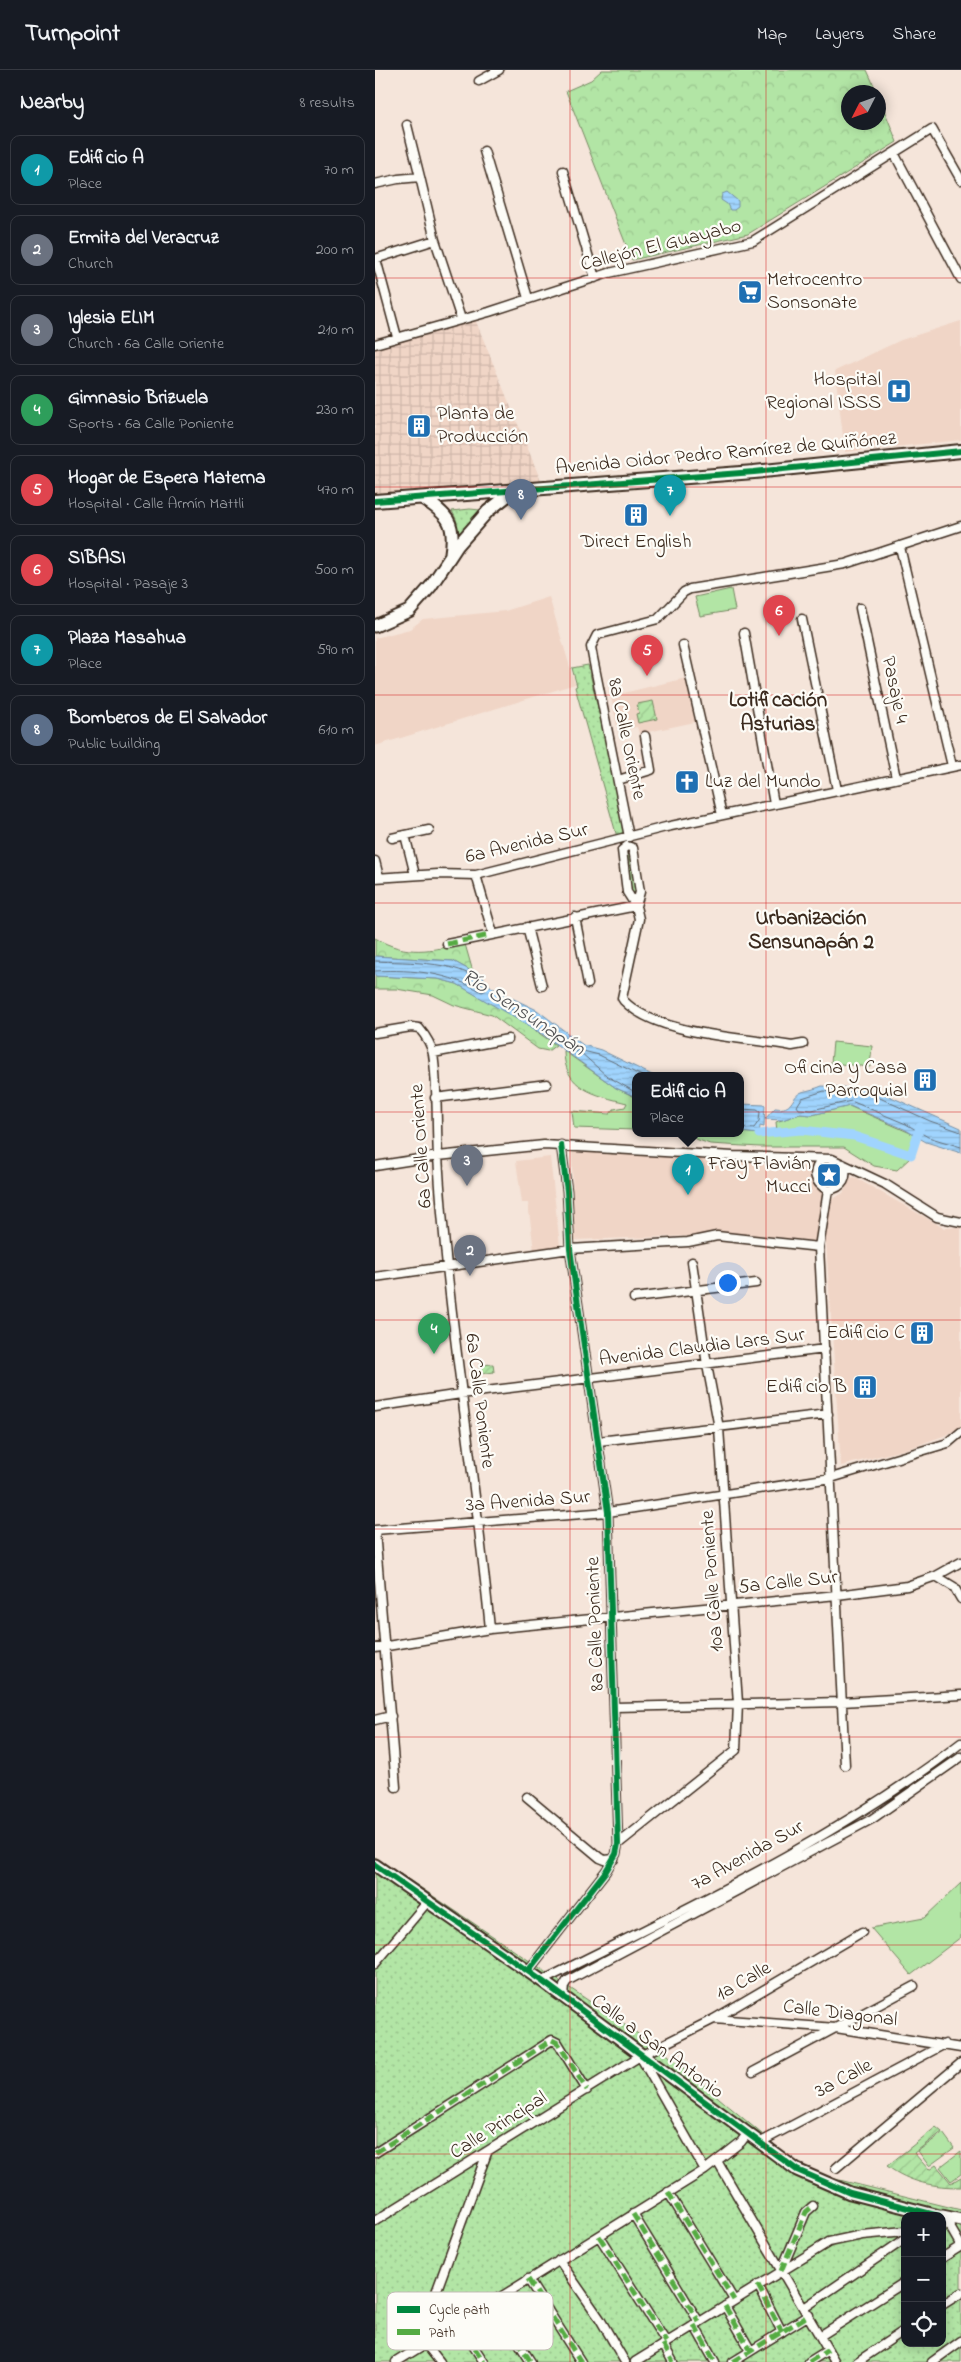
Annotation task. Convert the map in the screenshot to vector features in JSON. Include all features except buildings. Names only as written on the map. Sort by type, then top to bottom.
[{"type":"main road","name":"Avenida Oidor Pedro Ramírez de Quiñónez","points":[[375,509],[427,501],[754,472],[961,451]]},
{"type":"main road","name":"Avenida Oidor Pedro Ramírez de Quiñónez","points":[[375,501],[505,498],[961,459]]},
{"type":"street","points":[[479,81],[499,70]]},
{"type":"street","points":[[407,125],[435,240],[461,320]]},
{"type":"street","name":"Callejón El Guayabo","points":[[375,344],[461,320],[595,278],[753,241],[932,129],[958,168]]},
{"type":"street","points":[[483,151],[527,298]]},
{"type":"street","points":[[894,153],[961,279]]},
{"type":"street","points":[[958,168],[961,180]]},
{"type":"street","points":[[563,171],[595,278]]},
{"type":"street","points":[[375,184],[397,178],[420,177]]},
{"type":"street","points":[[397,337],[376,259],[435,240]]},
{"type":"street","points":[[375,626],[409,611],[431,586],[450,557],[488,511],[505,498]]},
{"type":"street","points":[[427,501],[447,517],[451,524],[454,535],[450,557]]},
{"type":"street","points":[[951,766],[900,547],[961,526]]},
{"type":"street","name":"8a Calle Oriente","points":[[636,906],[640,892],[633,848],[627,840],[618,780],[591,647],[593,640],[602,632],[658,619],[684,592],[690,589],[845,564],[900,547]]},
{"type":"street","name":"Pasaje 4","points":[[860,608],[896,778]]},
{"type":"street","points":[[802,619],[837,790]]},
{"type":"street","points":[[744,634],[774,804]]},
{"type":"street","points":[[683,645],[722,815]]},
{"type":"street","points":[[618,780],[651,770],[645,736]]},
{"type":"street","name":"6a Avenida Sur","points":[[377,878],[415,875],[476,875],[627,840],[722,815],[961,765]]},
{"type":"street","points":[[392,838],[429,830]]},
{"type":"street","points":[[405,835],[415,875]]},
{"type":"street","name":"8a Calle Oriente","points":[[627,840],[622,850],[627,892],[636,906],[639,919],[622,998],[627,1005],[652,1019],[679,1028],[792,1046],[803,1044]]},
{"type":"street","points":[[375,861],[377,878]]},
{"type":"street","points":[[476,875],[493,934]]},
{"type":"street","points":[[447,944],[636,906]]},
{"type":"street","points":[[575,918],[588,984]]},
{"type":"street","points":[[527,927],[543,986]]},
{"type":"street","name":"6a Calle Oriente","points":[[375,1033],[411,1027],[419,1028],[426,1036],[433,1052],[438,1156],[447,1267]]},
{"type":"street","points":[[433,1052],[508,1039]]},
{"type":"street","points":[[435,1098],[547,1084]]},
{"type":"street","points":[[561,1145],[567,1191],[570,1249]]},
{"type":"street","points":[[375,1166],[438,1156],[561,1145],[652,1152],[832,1160],[885,1184],[937,1217],[961,1222]]},
{"type":"street","points":[[822,1160],[815,1172],[816,1180],[820,1186],[828,1190],[841,1186],[846,1172],[843,1164]]},
{"type":"street","points":[[828,1190],[819,1247],[845,1765]]},
{"type":"street","points":[[375,1277],[570,1249],[688,1242],[717,1236],[819,1247]]},
{"type":"street","name":"8a Calle Poniente","points":[[528,1971],[613,1859],[619,1844],[608,1512],[570,1249]]},
{"type":"street","name":"10a Calle Poniente","points":[[619,1844],[737,1750],[738,1703],[719,1428],[707,1364],[692,1262]]},
{"type":"street","name":"6a Calle Poniente","points":[[447,1267],[461,1394],[480,1522],[490,1629]]},
{"type":"street","points":[[634,1298],[756,1282]]},
{"type":"street","name":"Avenida Claudia Lars Sur","points":[[375,1408],[461,1394],[825,1349]]},
{"type":"street","points":[[599,1441],[828,1414]]},
{"type":"street","name":"3a Avenida Sur","points":[[375,1530],[608,1512],[831,1478],[948,1443],[961,1432]]},
{"type":"street","points":[[375,1530],[383,1647],[391,1716],[396,1787]]},
{"type":"street","name":"5a Calle Sur","points":[[375,1648],[490,1629],[837,1595],[907,1586],[936,1576],[961,1562]]},
{"type":"street","points":[[936,1576],[954,1587],[961,1599]]},
{"type":"street","points":[[615,1707],[842,1702],[961,1695]]},
{"type":"street","points":[[375,1720],[391,1716]]},
{"type":"street","name":"7a Avenida Sur","points":[[541,1981],[738,1881],[868,1808],[899,1789],[961,1743]]},
{"type":"street","name":"7a Avenida Sur","points":[[563,1997],[564,1986],[567,1981],[871,1819],[961,1757]]},
{"type":"street","points":[[527,1797],[600,1858],[605,1860],[613,1859]]},
{"type":"street","name":"Calle a San Antonio","points":[[375,1865],[429,1900],[528,1971],[640,2056],[797,2170],[850,2193],[947,2219]]},
{"type":"street","points":[[375,1964],[429,1900]]},
{"type":"street","name":"1a Calle","points":[[640,2056],[714,2019],[862,1932]]},
{"type":"street","points":[[753,2072],[914,1986]]},
{"type":"street","name":"Calle Diagonal","points":[[714,2019],[836,2028],[961,2048]]},
{"type":"street","points":[[375,2153],[552,2040],[558,2043],[587,2090]]},
{"type":"street","name":"3a Calle","points":[[759,2143],[945,2044]]},
{"type":"street","points":[[640,2056],[705,2170]]},
{"type":"street","name":"Calle Principal","points":[[375,2221],[640,2056]]},
{"type":"street","points":[[836,2168],[961,2063]]},
{"type":"street","points":[[508,2292],[705,2170],[741,2142],[747,2134]]},
{"type":"street","points":[[436,2292],[487,2152]]},
{"type":"street","points":[[717,2161],[835,2362]]},
{"type":"street","points":[[668,2192],[734,2300]]},
{"type":"street","points":[[781,2271],[807,2212],[813,2206]]},
{"type":"street","points":[[633,2214],[696,2323],[715,2362]]},
{"type":"street","points":[[944,2257],[961,2246],[947,2219]]},
{"type":"street","points":[[635,2362],[829,2242],[862,2235],[901,2231]]},
{"type":"street","points":[[599,2236],[664,2343],[673,2362]]},
{"type":"street","points":[[804,2308],[901,2242]]},
{"type":"street","points":[[559,2260],[600,2319],[625,2362]]},
{"type":"street","points":[[529,2279],[537,2292]]},
{"type":"street","points":[[820,2336],[901,2285]]},
{"type":"street","points":[[758,2286],[782,2332]]},
{"type":"street","points":[[946,2303],[961,2293]]},
{"type":"street","points":[[725,2306],[751,2351]]},
{"type":"street","points":[[733,2362],[809,2315]]},
{"type":"street","points":[[553,2317],[581,2362]]},
{"type":"street","points":[[857,2362],[901,2333]]},
{"type":"street","points":[[932,2362],[961,2340]]},
{"type":"street","points":[[396,2362],[414,2350]]},
{"type":"street","points":[[431,2350],[440,2362]]},
{"type":"street","points":[[476,2350],[484,2362]]},
{"type":"street","points":[[523,2350],[531,2362]]},
{"type":"street","points":[[809,2362],[828,2350]]},
{"type":"shaded area","points":[[475,319],[541,481],[375,496],[375,349]]},
{"type":"shaded area","name":"Hospital Regional ISSS","points":[[961,321],[961,440],[845,452],[835,371],[901,340]]},
{"type":"shaded area","points":[[549,597],[575,684],[375,746],[375,638],[410,629],[423,619],[505,611]]},
{"type":"shaded area","points":[[686,678],[695,722],[639,734],[637,727],[618,731],[611,696]]},
{"type":"shaded area","points":[[572,1152],[806,1162],[811,1167],[811,1178],[815,1186],[833,1199],[843,1193],[851,1178],[854,1177],[944,1228],[961,1227],[961,1427],[946,1435],[910,1448],[841,1466],[826,1242],[745,1234],[573,1240]]},
{"type":"shaded area","points":[[550,1157],[560,1246],[534,1251],[528,1203],[522,1203],[516,1161]]},
{"type":"green space","points":[[602,70],[867,70],[874,85],[841,85],[841,130],[886,130],[886,114],[897,142],[748,234],[632,260],[566,91],[591,80]]},
{"type":"green space","points":[[480,510],[459,534],[452,511]]},
{"type":"green space","points":[[731,589],[735,610],[700,616],[695,597]]},
{"type":"green space","points":[[588,665],[628,835],[617,837],[575,687],[577,686],[572,668]]},
{"type":"green space","points":[[653,701],[657,719],[638,723],[636,714],[639,713],[637,704]]},
{"type":"green space","points":[[627,852],[631,853],[637,893],[635,896],[631,892]]},
{"type":"green space","points":[[375,938],[398,948],[408,950],[429,950],[465,944],[473,972],[453,961],[375,956]]},
{"type":"green space","points":[[375,976],[438,979],[457,984],[520,1020],[556,1045],[548,1051],[538,1049],[492,1015],[454,1005],[433,995],[396,989],[375,989]]},
{"type":"green space","points":[[833,1042],[872,1046],[870,1067],[831,1063]]},
{"type":"green space","points":[[564,1051],[616,1088],[632,1096],[632,1130],[574,1128],[572,1111],[610,1114],[614,1109],[625,1107],[627,1103],[604,1097],[583,1088],[569,1074],[565,1064]]},
{"type":"green space","points":[[849,1106],[915,1135],[909,1152],[828,1131],[777,1131],[776,1122],[800,1114],[812,1115]]},
{"type":"green space","points":[[801,1130],[854,1136],[910,1158],[897,1170],[874,1166],[844,1147],[760,1147],[710,1144],[690,1137],[744,1137],[744,1132],[759,1134]]},
{"type":"green space","points":[[493,1364],[494,1372],[480,1374],[479,1365]]},
{"type":"green space","points":[[375,1857],[662,2050],[807,2172],[961,2210],[961,2362],[375,2362]]},
{"type":"green space","points":[[961,1883],[961,1937],[911,1975],[871,1928],[924,1918]]},
{"type":"green space","points":[[936,2127],[942,2132],[914,2153],[929,2170],[936,2165],[951,2183],[961,2177],[961,2187],[922,2183],[904,2176],[887,2166]]},
{"type":"green space","points":[[943,2133],[954,2148],[929,2166],[918,2151]]},
{"type":"green space","points":[[961,2151],[961,2174],[951,2181],[940,2167]]},
{"type":"water","points":[[727,192],[738,201],[738,207],[734,210],[730,210],[727,204],[721,200],[722,194]]},
{"type":"water","name":"Río Sensunapán","points":[[375,956],[453,961],[484,978],[491,987],[499,992],[537,1010],[583,1045],[601,1050],[646,1072],[632,1072],[632,1095],[616,1088],[542,1034],[457,984],[438,979],[375,976]]},
{"type":"water","points":[[822,1086],[873,1089],[961,1128],[961,1153],[926,1142],[904,1129],[850,1106],[812,1115],[800,1114],[782,1120],[765,1119],[775,1108],[789,1106],[798,1094]]},
{"type":"water","points":[[744,1104],[765,1105],[764,1127],[760,1126],[759,1134],[744,1132]]},
{"type":"water","points":[[827,1168],[831,1168],[835,1174],[831,1180],[827,1180],[823,1176],[823,1172]]},
{"type":"waterway","points":[[759,1134],[801,1130],[854,1136],[911,1155],[920,1127]]},
{"type":"marked path","points":[[447,944],[490,935]]},
{"type":"marked path","points":[[375,2153],[552,2040],[558,2043],[587,2090]]},
{"type":"marked path","points":[[668,2192],[734,2300]]},
{"type":"marked path","points":[[781,2271],[806,2212],[813,2206]]},
{"type":"marked path","points":[[633,2214],[699,2322]]},
{"type":"marked path","points":[[599,2236],[666,2342]]},
{"type":"marked path","points":[[528,2279],[536,2292]]},
{"type":"marked path","points":[[758,2285],[782,2332]]},
{"type":"marked path","points":[[725,2306],[751,2351]]},
{"type":"marked path","points":[[733,2362],[809,2315]]},
{"type":"marked path","points":[[553,2318],[581,2362]]},
{"type":"marked path","points":[[694,2325],[715,2362]]},
{"type":"marked path","points":[[663,2344],[673,2362]]},
{"type":"marked path","points":[[476,2350],[484,2362]]},
{"type":"marked path","points":[[523,2350],[531,2362]]},
{"type":"marked path","points":[[809,2362],[828,2350]]},
{"type":"cycle path","points":[[375,501],[754,472],[961,451]]},
{"type":"cycle path","points":[[528,1971],[606,1871],[616,1854],[618,1844],[608,1512],[570,1249],[567,1191],[561,1145]]},
{"type":"cycle path","points":[[375,1865],[542,1981],[797,2170],[850,2193],[924,2212]]},
{"type":"place","name":"Metrocentro Sonsonate","points":[[750,292]]},
{"type":"place","name":"Hospital Regional ISSS","points":[[899,391]]},
{"type":"place","name":"Planta de Producción","points":[[419,426]]},
{"type":"place","name":"Direct English","points":[[636,515]]},
{"type":"place","name":"Plaza Masahua","points":[[670,516]]},
{"type":"place","name":"Bomberos de El Salvador","points":[[521,520]]},
{"type":"place","name":"SIBASI","points":[[779,636]]},
{"type":"place","name":"Hogar de Espera Materna","points":[[647,676]]},
{"type":"place","name":"Luz del Mundo","points":[[687,782]]},
{"type":"place","name":"Oficina y Casa Parroquial","points":[[925,1080]]},
{"type":"place","name":"Fray Flavián Mucci","points":[[829,1175]]},
{"type":"place","name":"Iglesia ELIM","points":[[467,1186]]},
{"type":"place","name":"Edificio A","points":[[688,1195]]},
{"type":"place","name":"Ermita del Veracruz","points":[[470,1276]]},
{"type":"place","name":"Edificio C","points":[[922,1333]]},
{"type":"place","name":"Gimnasio Brizuela","points":[[434,1354]]},
{"type":"place","name":"Edificio B","points":[[865,1387]]},
{"type":"district","name":"Lotificación Asturias","points":[[778,713]]},
{"type":"district","name":"Urbanización Sensunapán 2","points":[[811,931]]}]
